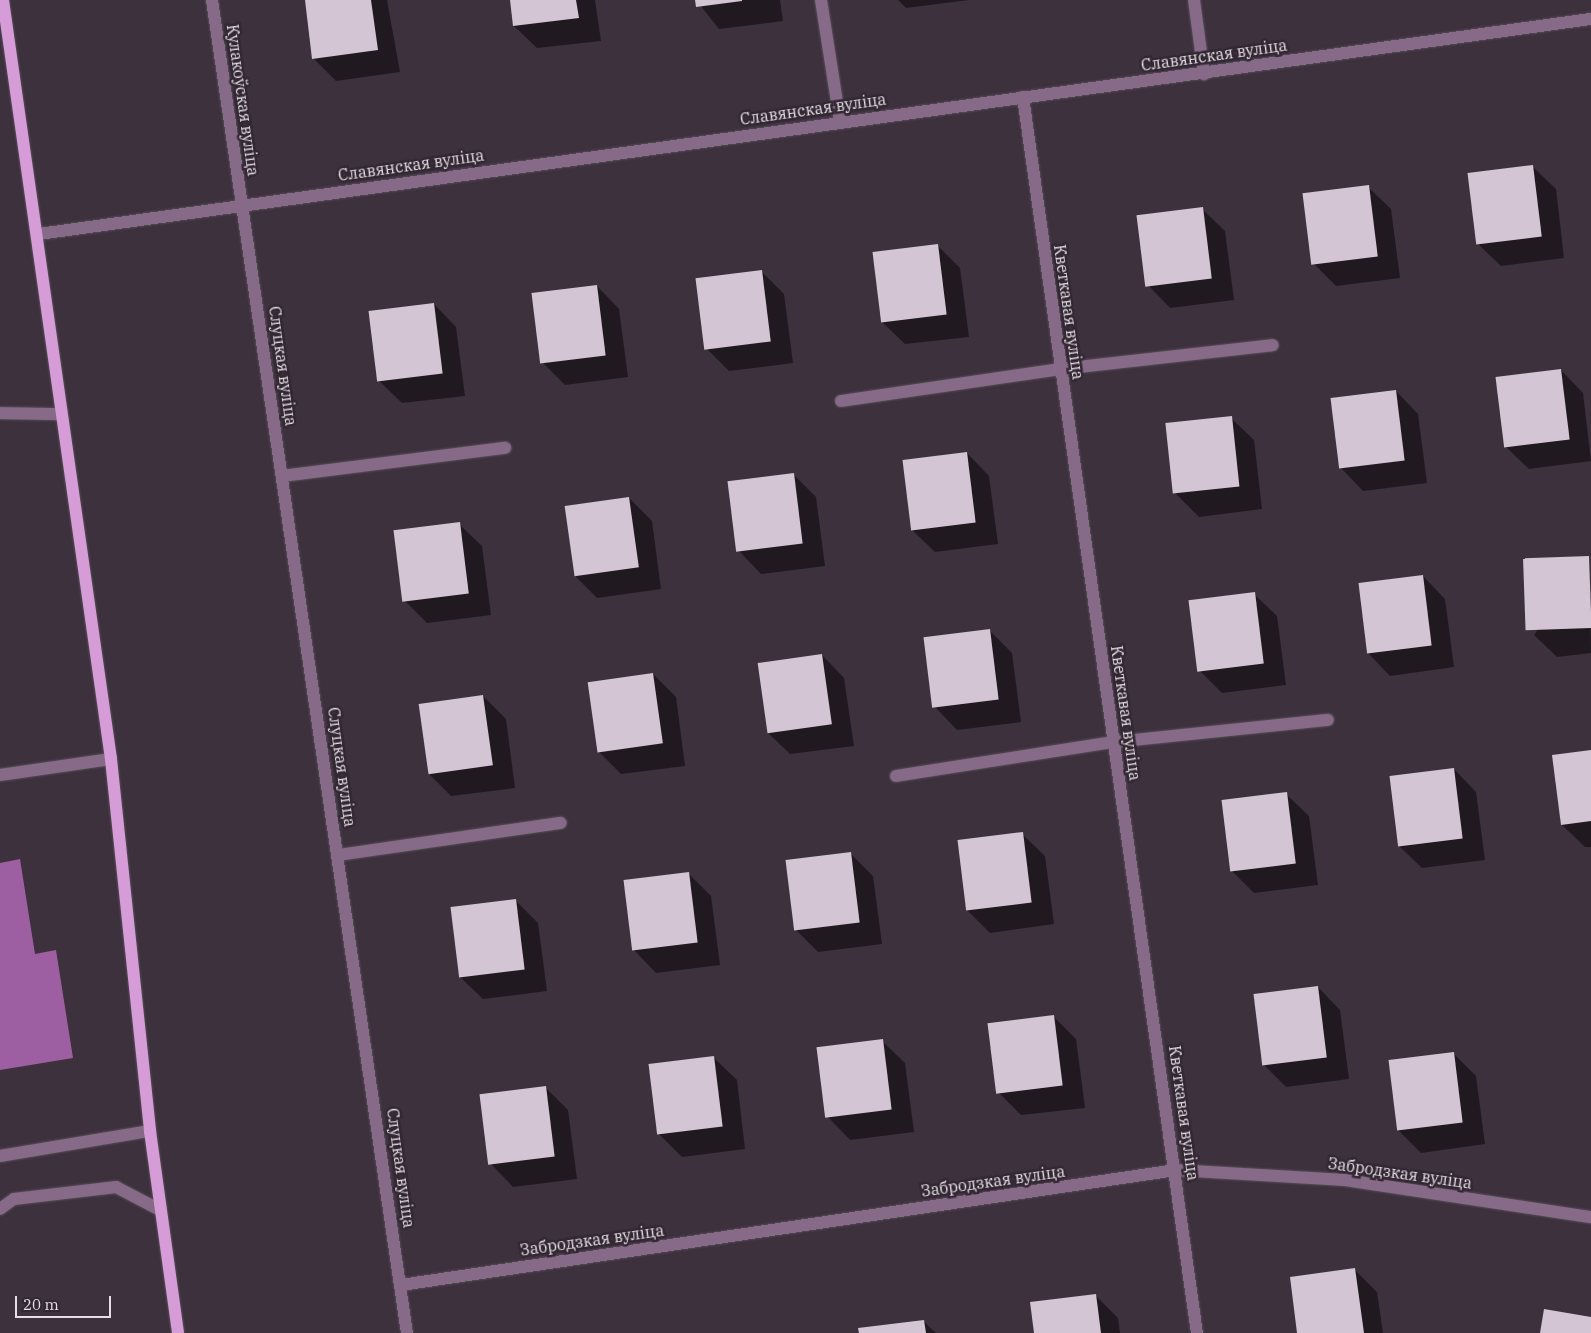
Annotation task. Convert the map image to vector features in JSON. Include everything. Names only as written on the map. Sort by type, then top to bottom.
[{"type":"main road","points":[[3,0],[39,234],[59,414],[111,759],[150,1131],[178,1333]]},
{"type":"street","name":"Кулакоўская вуліца","points":[[212,0],[243,206]]},
{"type":"street","points":[[821,0],[840,121]]},
{"type":"street","points":[[1194,0],[1204,74]]},
{"type":"street","name":"Славянская вуліца","points":[[39,234],[840,121],[1204,74],[1591,19]]},
{"type":"street","name":"Кветкавая вуліца","points":[[1023,97],[1060,369],[1176,1170],[1197,1333]]},
{"type":"street","name":"Слуцкая вуліца","points":[[243,206],[402,1285],[407,1333]]},
{"type":"street","points":[[841,401],[1060,369],[1273,345]]},
{"type":"street","points":[[0,413],[59,414]]},
{"type":"street","points":[[282,476],[505,448]]},
{"type":"street","points":[[896,776],[1114,742],[1328,720]]},
{"type":"street","points":[[0,775],[111,759]]},
{"type":"street","points":[[338,855],[561,823]]},
{"type":"street","points":[[0,1156],[150,1131]]},
{"type":"street","name":"Забродзкая вуліца","points":[[402,1285],[1176,1170],[1345,1180],[1591,1217]]},
{"type":"street","points":[[0,1209],[14,1199],[116,1187],[160,1210]]},
{"type":"shaded area","points":[[20,859],[35,954],[56,950],[73,1058],[0,1070],[0,863]]},
{"type":"building","points":[[305,0],[371,0],[378,50],[312,59]]},
{"type":"building","points":[[510,0],[576,0],[579,18],[513,26]]},
{"type":"building","points":[[695,0],[742,0],[742,1],[696,7]]},
{"type":"building","points":[[1533,165],[1542,236],[1476,245],[1467,173]]},
{"type":"building","points":[[1369,185],[1378,256],[1311,265],[1302,193]]},
{"type":"building","points":[[1203,207],[1212,278],[1145,287],[1136,215]]},
{"type":"building","points":[[938,244],[947,314],[881,323],[872,252]]},
{"type":"building","points":[[762,270],[771,341],[704,350],[695,278]]},
{"type":"building","points":[[597,285],[606,355],[540,364],[531,293]]},
{"type":"building","points":[[434,303],[443,373],[377,382],[368,311]]},
{"type":"building","points":[[1561,369],[1570,439],[1504,448],[1495,377]]},
{"type":"building","points":[[1396,390],[1405,460],[1339,469],[1330,398]]},
{"type":"building","points":[[1232,416],[1239,487],[1173,494],[1165,423]]},
{"type":"building","points":[[967,452],[976,522],[911,530],[902,460]]},
{"type":"building","points":[[794,473],[803,543],[736,552],[727,481]]},
{"type":"building","points":[[629,497],[639,567],[575,576],[565,506]]},
{"type":"building","points":[[460,522],[469,593],[402,602],[393,530]]},
{"type":"building","points":[[1589,556],[1591,628],[1526,630],[1523,558]]},
{"type":"building","points":[[1423,575],[1432,645],[1367,653],[1358,583]]},
{"type":"building","points":[[1255,592],[1264,663],[1197,672],[1188,600]]},
{"type":"building","points":[[990,629],[999,699],[932,708],[923,637]]},
{"type":"building","points":[[822,654],[832,724],[768,733],[758,663]]},
{"type":"building","points":[[653,673],[663,743],[598,752],[588,682]]},
{"type":"building","points":[[483,695],[493,765],[429,774],[419,704]]},
{"type":"building","points":[[1591,750],[1591,821],[1561,825],[1552,755]]},
{"type":"building","points":[[1454,768],[1463,838],[1398,846],[1389,776]]},
{"type":"building","points":[[1287,792],[1296,863],[1230,872],[1221,800]]},
{"type":"building","points":[[1023,832],[1032,902],[966,911],[957,840]]},
{"type":"building","points":[[851,852],[860,922],[794,931],[785,860]]},
{"type":"building","points":[[689,872],[698,942],[632,951],[623,880]]},
{"type":"building","points":[[516,899],[525,969],[459,978],[450,907]]},
{"type":"building","points":[[1318,986],[1327,1057],[1262,1065],[1253,994]]},
{"type":"building","points":[[1054,1015],[1063,1085],[996,1094],[987,1023]]},
{"type":"building","points":[[883,1039],[892,1109],[825,1118],[816,1047]]},
{"type":"building","points":[[1454,1052],[1463,1122],[1397,1131],[1388,1060]]},
{"type":"building","points":[[714,1056],[723,1126],[657,1135],[648,1064]]},
{"type":"building","points":[[546,1086],[555,1156],[488,1165],[479,1094]]},
{"type":"building","points":[[1355,1268],[1364,1333],[1297,1333],[1290,1277]]},
{"type":"building","points":[[1096,1294],[1101,1333],[1034,1333],[1030,1302]]},
{"type":"building","points":[[1544,1309],[1591,1317],[1591,1333],[1540,1333]]},
{"type":"building","points":[[924,1320],[926,1333],[859,1333],[858,1328]]}]
